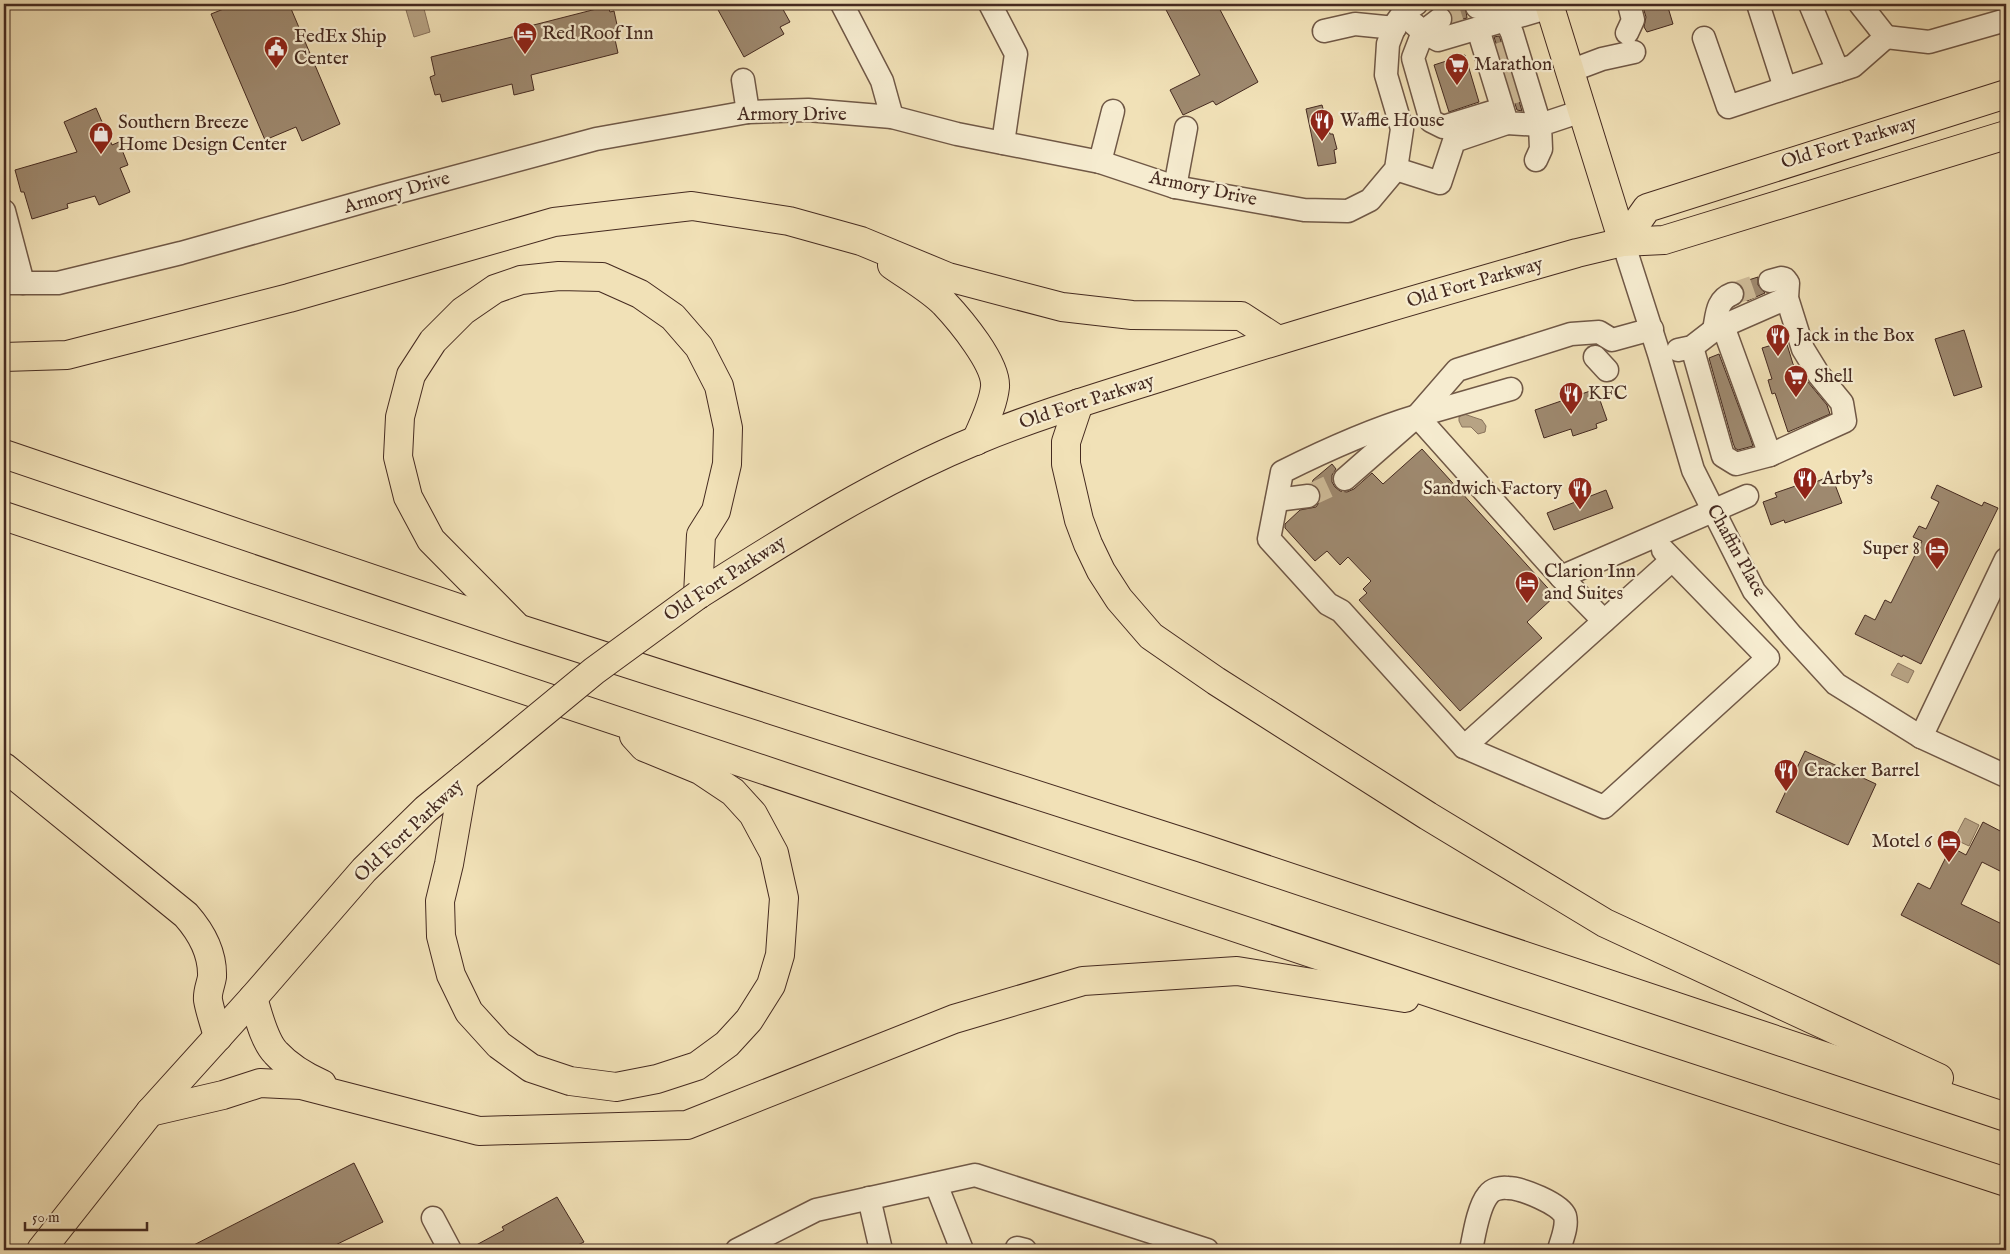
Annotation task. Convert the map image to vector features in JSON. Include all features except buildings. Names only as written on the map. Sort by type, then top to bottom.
[{"type":"main road","points":[[1549,5],[1623,242]]},
{"type":"main road","name":"Old Fort Parkway","points":[[1623,242],[1647,208],[2006,94]]},
{"type":"main road","name":"Old Fort Parkway","points":[[41,1250],[150,1112],[254,998],[364,870],[426,809],[594,671],[698,595],[826,514],[911,470],[976,441],[1079,403],[1278,340],[1568,255],[1623,242],[1664,240],[2006,135]]},
{"type":"main road","points":[[4,357],[67,355],[289,298],[554,222],[692,206],[789,221],[861,241],[948,277],[1062,307],[1132,315],[1241,316],[1278,340]]},
{"type":"main road","points":[[789,221],[888,262],[944,303],[976,342],[991,367],[995,385],[991,405],[976,441]]},
{"type":"main road","points":[[520,629],[432,540],[408,497],[398,457],[400,418],[411,375],[433,341],[463,311],[495,289],[521,280],[559,276],[602,277],[640,294],[673,317],[699,347],[720,386],[728,428],[728,464],[716,511],[701,535],[698,595]]},
{"type":"main road","points":[[1079,403],[1066,442],[1066,464],[1072,494],[1088,544],[1102,572],[1119,599],[1151,636],[1216,682],[1428,816],[1605,923],[2006,1110]]},
{"type":"main road","points":[[4,454],[520,629],[1192,845],[2006,1117]]},
{"type":"main road","points":[[4,516],[1488,1012],[2006,1182]]},
{"type":"main road","points":[[464,778],[449,864],[440,901],[441,936],[451,975],[470,1012],[498,1046],[531,1068],[570,1081],[616,1087],[657,1079],[697,1066],[727,1044],[749,1020],[771,985],[780,955],[784,898],[774,852],[753,814],[734,792],[700,770],[644,747],[619,721]]},
{"type":"main road","points":[[4,767],[186,914],[205,941],[211,963],[212,978],[208,998],[218,1037]]},
{"type":"main road","points":[[254,998],[262,1026],[275,1053],[308,1078],[379,1106],[479,1131],[687,1126],[954,1019],[1083,981],[1237,971],[1488,1012]]},
{"type":"main road","points":[[150,1112],[223,1095],[260,1083],[301,1085],[360,1099]]},
{"type":"street","points":[[842,4],[882,81],[892,117]]},
{"type":"street","points":[[990,4],[1016,54],[1003,143]]},
{"type":"street","points":[[1570,71],[1602,59],[1630,42],[1633,20],[1628,4]]},
{"type":"street","points":[[1758,4],[1785,88]]},
{"type":"street","points":[[1810,4],[1838,71]]},
{"type":"street","points":[[1860,4],[1886,37],[1929,42],[2006,20]]},
{"type":"street","points":[[1324,31],[1404,15],[1432,25],[1438,40],[1478,18],[1506,20],[1549,5]]},
{"type":"street","points":[[1404,15],[1388,44],[1386,75],[1402,129],[1396,169],[1440,183],[1454,141],[1508,79]]},
{"type":"street","points":[[1478,18],[1508,79],[1540,125],[1540,149],[1536,160]]},
{"type":"street","points":[[1506,20],[1508,79],[1540,125]]},
{"type":"street","points":[[1432,25],[1413,58],[1431,122],[1443,127],[1508,79]]},
{"type":"street","points":[[1704,38],[1728,107],[1853,66],[1886,37]]},
{"type":"street","points":[[743,80],[748,112]]},
{"type":"street","name":"Armory Drive","points":[[13,283],[58,283],[153,260],[596,139],[748,112],[808,110],[892,117],[957,134],[1100,162],[1175,187],[1304,210],[1348,211],[1370,200],[1396,169]]},
{"type":"street","points":[[1100,162],[1113,111]]},
{"type":"street","points":[[1540,125],[1582,111]]},
{"type":"street","points":[[1175,187],[1186,128]]},
{"type":"street","points":[[4,211],[13,283]]},
{"type":"street","name":"Chaffin Place","points":[[1623,242],[1652,329],[1691,464],[1754,591],[1836,684],[1921,737],[2006,776]]},
{"type":"street","points":[[1692,347],[1723,456],[1736,464],[1770,454],[1845,422],[1842,403],[1819,375],[1803,348],[1787,298],[1788,283],[1785,278],[1770,281]]},
{"type":"street","points":[[1732,294],[1726,296],[1718,305],[1719,328],[1770,454]]},
{"type":"street","points":[[1659,354],[1692,347],[1719,328],[1787,298]]},
{"type":"street","points":[[1345,479],[1417,416],[1456,370],[1571,334],[1599,332],[1612,340],[1652,329]]},
{"type":"street","points":[[1511,389],[1378,427],[1282,472],[1269,539],[1328,604],[1341,611],[1464,747],[1604,807],[1768,658],[1651,538]]},
{"type":"street","points":[[1417,416],[1561,577],[1604,620]]},
{"type":"street","points":[[1691,464],[1723,456]]},
{"type":"street","points":[[1277,500],[1308,496]]},
{"type":"street","points":[[1561,577],[1747,496]]},
{"type":"street","points":[[1464,747],[1672,560]]},
{"type":"street","points":[[1921,737],[2006,560]]},
{"type":"street","points":[[1740,629],[1769,609]]},
{"type":"street","points":[[744,1248],[816,1210],[975,1175],[1207,1250]]},
{"type":"street","points":[[936,1184],[962,1250]]},
{"type":"street","points":[[1471,1250],[1483,1204],[1488,1194],[1498,1188],[1510,1187],[1552,1203],[1560,1209],[1565,1217],[1559,1250]]},
{"type":"street","points":[[869,1198],[881,1250]]},
{"type":"street","points":[[433,1218],[450,1250]]},
{"type":"shaded area","points":[[423,5],[430,32],[414,37],[406,10]]},
{"type":"shaded area","points":[[1464,414],[1482,420],[1486,426],[1485,432],[1478,434],[1471,427],[1462,427],[1459,417]]},
{"type":"shaded area","points":[[1898,663],[1914,671],[1908,683],[1891,675]]},
{"type":"shaded area","points":[[1965,818],[1979,825],[1969,846],[1954,839]]},
{"type":"tunnel","points":[[1440,19],[1477,7]]},
{"type":"tunnel","points":[[1496,55],[1513,50]]},
{"type":"tunnel","points":[[1502,75],[1519,70]]},
{"type":"tunnel","points":[[1508,94],[1525,89]]},
{"type":"tunnel","points":[[1732,294],[1770,281]]},
{"type":"tunnel","points":[[1308,496],[1345,479]]},
{"type":"place","name":"Red Roof Inn","points":[[525,55]]},
{"type":"place","name":"FedEx Ship Center","points":[[276,69]]},
{"type":"place","name":"Marathon","points":[[1457,86]]},
{"type":"place","name":"Waffle House","points":[[1322,142]]},
{"type":"place","name":"Southern Breeze Home Design Center","points":[[101,155]]},
{"type":"place","name":"Jack in the Box","points":[[1778,357]]},
{"type":"place","name":"Shell","points":[[1796,398]]},
{"type":"place","name":"KFC","points":[[1571,415]]},
{"type":"place","name":"Arby's","points":[[1805,500]]},
{"type":"place","name":"Sandwich Factory","points":[[1580,510]]},
{"type":"place","name":"Super 8","points":[[1937,570]]},
{"type":"place","name":"Clarion Inn and Suites","points":[[1527,604]]},
{"type":"place","name":"Cracker Barrel","points":[[1786,792]]},
{"type":"place","name":"Motel 6","points":[[1949,863]]}]
